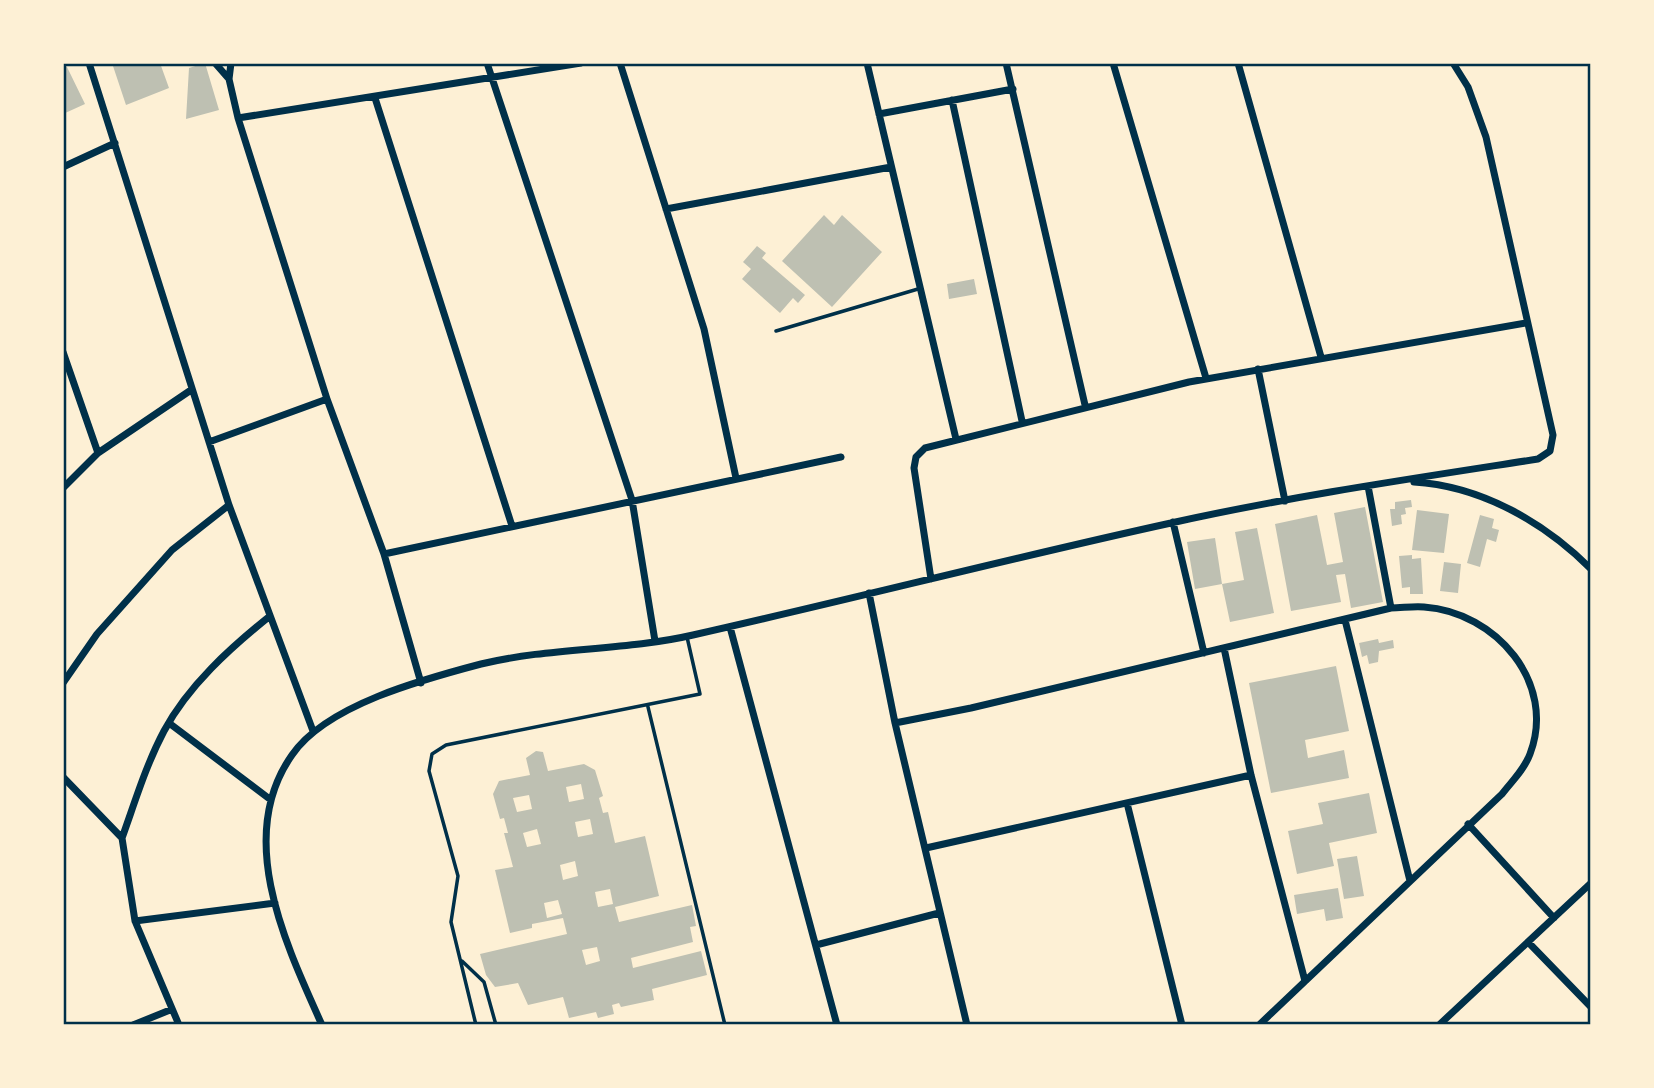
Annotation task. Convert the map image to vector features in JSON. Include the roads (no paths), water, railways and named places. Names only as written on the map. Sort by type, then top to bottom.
[{"type":"street","points":[[89,63],[229,505],[313,731]]},
{"type":"street","points":[[215,63],[229,79]]},
{"type":"street","points":[[231,63],[229,79],[238,118],[327,399],[384,554],[421,682]]},
{"type":"street","points":[[486,63],[632,500],[655,640]]},
{"type":"street","points":[[238,118],[581,63]]},
{"type":"street","points":[[620,63],[704,329],[736,478]]},
{"type":"street","points":[[867,63],[956,439]]},
{"type":"street","points":[[1006,63],[1085,405]]},
{"type":"street","points":[[1113,63],[1206,379]]},
{"type":"street","points":[[1238,63],[1321,357]]},
{"type":"street","points":[[322,1025],[275,903],[267,856],[267,818],[282,770],[313,731],[358,706],[421,682],[484,664],[551,652],[687,637],[1173,522],[1368,486],[1538,459],[1550,451],[1553,435],[1486,137],[1468,87],[1453,63]]},
{"type":"street","points":[[879,114],[1013,89]]},
{"type":"street","points":[[375,98],[512,526]]},
{"type":"street","points":[[952,100],[1022,421]]},
{"type":"street","points":[[63,167],[115,143]]},
{"type":"street","points":[[666,209],[891,167]]},
{"type":"street","points":[[931,579],[914,468],[916,457],[925,448],[1085,405],[1206,379],[1527,323]]},
{"type":"street","points":[[63,352],[98,453]]},
{"type":"street","points":[[1258,369],[1285,501]]},
{"type":"street","points":[[63,488],[98,453],[191,390]]},
{"type":"street","points":[[209,442],[327,399]]},
{"type":"street","points":[[384,554],[841,457]]},
{"type":"street","points":[[1388,483],[1437,484],[1510,510],[1560,538],[1591,569]]},
{"type":"street","points":[[1368,486],[1391,608]]},
{"type":"street","points":[[63,683],[97,634],[172,550],[229,505]]},
{"type":"street","points":[[1173,522],[1204,653]]},
{"type":"street","points":[[869,593],[895,723],[967,1025]]},
{"type":"street","points":[[895,723],[971,708],[1391,608],[1425,607],[1456,614],[1499,638],[1518,659],[1535,692],[1538,718],[1529,756],[1520,772],[1502,794],[1259,1025]]},
{"type":"street","points":[[179,1025],[170,1010],[135,922],[122,838],[169,723],[180,705],[224,656],[270,616]]},
{"type":"street","points":[[1345,620],[1410,881]]},
{"type":"street","points":[[730,627],[837,1025]]},
{"type":"street","points":[[1224,648],[1251,775],[1305,981]]},
{"type":"street","points":[[169,723],[271,800]]},
{"type":"street","points":[[926,848],[1251,775]]},
{"type":"street","points":[[63,777],[122,838]]},
{"type":"street","points":[[1127,803],[1182,1025]]},
{"type":"street","points":[[1468,824],[1554,918]]},
{"type":"street","points":[[1439,1025],[1591,883]]},
{"type":"street","points":[[135,922],[275,903]]},
{"type":"street","points":[[816,945],[939,914]]},
{"type":"street","points":[[1528,942],[1591,1007]]},
{"type":"street","points":[[133,1025],[170,1010]]},
{"type":"lane","points":[[776,331],[919,289]]},
{"type":"lane","points":[[476,1025],[452,922],[458,876],[429,771],[432,754],[446,745],[648,707],[700,694],[687,637]]},
{"type":"lane","points":[[648,707],[725,1025]]},
{"type":"lane","points":[[460,959],[484,982],[496,1025]]}]
